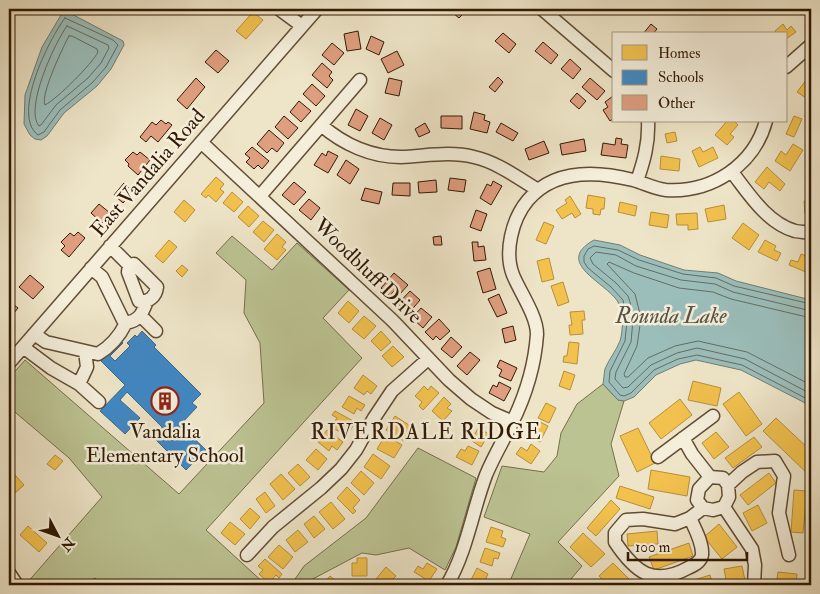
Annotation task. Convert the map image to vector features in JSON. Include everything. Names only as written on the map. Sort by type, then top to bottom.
[{"type":"street","points":[[279,9],[302,26]]},
{"type":"street","name":"East Vandalia Road","points":[[9,363],[317,9]]},
{"type":"street","points":[[542,9],[612,69]]},
{"type":"street","points":[[788,65],[811,45]]},
{"type":"street","points":[[260,196],[360,80]]},
{"type":"street","points":[[637,181],[646,155],[649,134],[648,122]]},
{"type":"street","points":[[447,585],[455,572],[466,543],[486,474],[512,422],[529,378],[536,352],[537,331],[528,303],[512,273],[510,255],[511,238],[518,217],[528,201],[548,183],[564,176],[585,174],[617,176],[665,190],[686,189],[710,184],[742,164],[754,148],[766,122]]},
{"type":"street","points":[[321,125],[352,146],[377,154],[400,157],[455,153],[476,157],[498,166],[538,190]]},
{"type":"street","name":"Woodbluff Drive","points":[[201,142],[393,321],[449,380],[471,399],[492,413],[512,422]]},
{"type":"street","points":[[732,172],[756,204],[774,220],[794,231],[811,233]]},
{"type":"street","points":[[34,334],[46,342],[98,354],[121,333],[126,323],[134,321],[141,316],[147,301],[155,295],[158,287],[134,264],[129,265],[110,246]]},
{"type":"street","points":[[129,265],[128,272],[139,301],[147,301]]},
{"type":"street","points":[[91,268],[102,277],[122,320],[126,323]]},
{"type":"street","points":[[141,316],[156,330]]},
{"type":"street","points":[[23,347],[51,368],[78,384],[99,402]]},
{"type":"street","points":[[78,384],[87,367],[85,352]]},
{"type":"street","points":[[247,555],[273,527],[322,488],[342,469],[356,450],[392,391],[428,359]]},
{"type":"street","points":[[658,457],[713,416]]},
{"type":"street","points":[[683,438],[692,454],[710,477],[723,478],[728,485],[729,497],[724,507],[713,510],[703,508],[697,500],[699,489],[710,477]]},
{"type":"street","points":[[728,485],[757,462],[775,461],[784,476],[779,513],[788,555]]},
{"type":"street","points":[[724,507],[752,549],[754,585]]},
{"type":"street","points":[[690,518],[699,539],[702,554],[700,561],[679,573],[663,578],[649,576],[636,566],[615,542],[615,533],[626,520],[643,519],[675,524],[690,518],[703,508]]},
{"type":"street","points":[[9,573],[17,585]]},
{"type":"green space","points":[[232,236],[272,270],[297,243],[349,290],[323,318],[362,358],[206,530],[266,585],[103,585],[95,578],[84,585],[27,585],[102,497],[69,458],[9,407],[9,378],[25,360],[179,494],[264,403],[260,343],[244,313],[246,280],[216,253]]},
{"type":"green space","points":[[603,384],[618,400],[624,401],[611,444],[619,476],[558,542],[582,566],[566,585],[506,585],[510,581],[530,534],[484,517],[502,466],[544,472],[557,456],[561,433],[577,404]]},
{"type":"green space","points":[[418,448],[476,478],[456,547],[445,570],[409,548],[376,555],[362,553],[309,581],[309,585],[291,585],[304,566],[366,518]]},
{"type":"water","points":[[64,10],[123,41],[124,45],[111,69],[97,86],[64,113],[47,136],[41,140],[35,139],[30,135],[24,124],[25,95],[42,47]]},
{"type":"water","name":"Rounda Lake","points":[[594,240],[620,245],[640,255],[684,270],[718,273],[736,281],[811,300],[811,406],[741,370],[696,360],[680,364],[656,375],[634,397],[624,401],[618,400],[603,384],[605,369],[620,341],[622,316],[620,306],[612,295],[586,272],[580,264],[579,257],[583,248]]},
{"type":"building: Homes","points":[[253,12],[263,20],[246,39],[236,31]]},
{"type":"building: Homes","points":[[783,24],[787,30],[791,26],[796,32],[788,38],[788,32],[775,31]]},
{"type":"building: Homes","points":[[807,79],[811,82],[811,90],[806,98],[797,92]]},
{"type":"building: Homes","points":[[794,116],[802,119],[794,137],[786,134]]},
{"type":"building: Homes","points":[[726,122],[735,122],[738,125],[730,134],[734,137],[727,145],[715,135]]},
{"type":"building: Homes","points":[[675,132],[677,141],[667,143],[665,134]]},
{"type":"building: Homes","points":[[793,144],[803,150],[790,171],[775,161],[781,151],[786,155]]},
{"type":"building: Homes","points":[[700,147],[703,152],[713,147],[718,158],[699,167],[692,151]]},
{"type":"building: Homes","points":[[661,156],[680,159],[679,171],[660,169]]},
{"type":"building: Homes","points":[[767,167],[785,184],[780,191],[769,182],[764,189],[755,182]]},
{"type":"building: Homes","points":[[216,177],[224,184],[220,189],[224,192],[216,202],[208,195],[206,198],[201,194]]},
{"type":"building: Homes","points":[[232,192],[243,202],[234,212],[223,203]]},
{"type":"building: Homes","points":[[588,195],[605,198],[604,209],[601,209],[600,215],[593,214],[593,209],[586,208]]},
{"type":"building: Homes","points":[[570,196],[581,214],[575,218],[572,213],[562,219],[556,210],[567,203],[565,200]]},
{"type":"building: Homes","points":[[184,200],[195,210],[185,222],[174,212]]},
{"type":"building: Homes","points":[[811,200],[811,213],[805,214],[804,201]]},
{"type":"building: Homes","points":[[620,202],[637,206],[635,216],[618,212]]},
{"type":"building: Homes","points":[[724,205],[726,219],[708,222],[705,209]]},
{"type":"building: Homes","points":[[248,206],[259,216],[249,227],[238,217]]},
{"type":"building: Homes","points":[[651,212],[669,215],[667,228],[649,225]]},
{"type":"building: Homes","points":[[697,213],[698,229],[688,230],[688,225],[677,225],[676,214]]},
{"type":"building: Homes","points":[[263,221],[274,230],[264,242],[253,232]]},
{"type":"building: Homes","points":[[544,222],[554,226],[546,244],[536,240]]},
{"type":"building: Homes","points":[[743,223],[759,235],[749,250],[732,238]]},
{"type":"building: Homes","points":[[277,234],[286,242],[282,247],[286,250],[277,260],[264,249]]},
{"type":"building: Homes","points":[[169,240],[177,247],[163,263],[155,256]]},
{"type":"building: Homes","points":[[765,240],[776,246],[774,250],[781,253],[777,261],[758,252]]},
{"type":"building: Homes","points":[[801,254],[811,258],[806,272],[789,265],[791,260],[798,262]]},
{"type":"building: Homes","points":[[549,258],[554,279],[542,282],[537,261]]},
{"type":"building: Homes","points":[[182,265],[188,270],[182,277],[176,271]]},
{"type":"building: Homes","points":[[563,282],[569,302],[558,306],[551,286]]},
{"type":"building: Homes","points":[[348,301],[359,311],[349,323],[338,313]]},
{"type":"building: Homes","points":[[584,311],[585,320],[582,320],[583,334],[570,335],[569,325],[572,325],[570,312]]},
{"type":"building: Homes","points":[[364,316],[376,326],[364,339],[352,329]]},
{"type":"building: Homes","points":[[381,331],[391,342],[381,351],[371,341]]},
{"type":"building: Homes","points":[[569,342],[579,343],[577,364],[563,362],[564,356],[567,356]]},
{"type":"building: Homes","points":[[393,346],[404,357],[392,367],[382,356]]},
{"type":"building: Homes","points":[[564,371],[575,375],[570,390],[559,386]]},
{"type":"building: Homes","points":[[363,375],[377,386],[371,394],[367,391],[364,395],[354,388]]},
{"type":"building: Homes","points":[[693,381],[721,388],[717,406],[688,400]]},
{"type":"building: Homes","points":[[424,386],[428,390],[431,386],[439,393],[423,410],[419,406],[422,402],[415,396]]},
{"type":"building: Homes","points":[[739,392],[762,424],[746,436],[723,404]]},
{"type":"building: Homes","points":[[349,396],[365,405],[361,411],[357,408],[354,414],[342,407]]},
{"type":"building: Homes","points":[[444,397],[451,404],[447,408],[452,411],[443,421],[432,411]]},
{"type":"building: Homes","points":[[680,399],[692,415],[661,439],[649,423]]},
{"type":"building: Homes","points":[[546,403],[556,408],[549,423],[538,418]]},
{"type":"building: Homes","points":[[335,411],[355,422],[350,431],[345,428],[342,433],[331,427],[337,418],[332,415]]},
{"type":"building: Homes","points":[[395,416],[415,429],[411,434],[409,433],[404,441],[386,430]]},
{"type":"building: Homes","points":[[776,418],[811,451],[811,477],[763,431]]},
{"type":"building: Homes","points":[[536,420],[548,426],[540,442],[528,436]]},
{"type":"building: Homes","points":[[478,428],[489,434],[481,447],[466,437],[470,431],[475,434]]},
{"type":"building: Homes","points":[[638,428],[655,463],[637,472],[620,436]]},
{"type":"building: Homes","points":[[327,430],[343,442],[337,450],[332,446],[329,451],[318,442]]},
{"type":"building: Homes","points":[[716,432],[729,447],[714,459],[702,443]]},
{"type":"building: Homes","points":[[389,437],[402,445],[394,458],[377,449],[383,439],[387,442]]},
{"type":"building: Homes","points":[[754,437],[762,447],[733,468],[725,458]]},
{"type":"building: Homes","points":[[531,444],[540,451],[531,464],[516,454],[521,447],[527,451]]},
{"type":"building: Homes","points":[[468,446],[479,451],[472,465],[456,457],[461,449],[465,451]]},
{"type":"building: Homes","points":[[316,449],[327,459],[318,470],[306,460]]},
{"type":"building: Homes","points":[[373,454],[390,466],[381,479],[364,467]]},
{"type":"building: Homes","points":[[55,455],[63,461],[55,470],[47,464]]},
{"type":"building: Homes","points":[[298,464],[310,477],[300,486],[288,473]]},
{"type":"building: Homes","points":[[9,468],[24,485],[14,494],[9,488]]},
{"type":"building: Homes","points":[[651,470],[690,477],[687,496],[648,489]]},
{"type":"building: Homes","points":[[361,471],[374,483],[364,495],[351,483]]},
{"type":"building: Homes","points":[[769,473],[776,483],[748,505],[740,495]]},
{"type":"building: Homes","points":[[281,474],[295,489],[283,500],[270,484]]},
{"type":"building: Homes","points":[[620,486],[654,497],[650,509],[616,498]]},
{"type":"building: Homes","points":[[347,487],[360,500],[353,508],[356,511],[353,514],[337,498]]},
{"type":"building: Homes","points":[[794,490],[807,491],[803,533],[791,532]]},
{"type":"building: Homes","points":[[265,492],[275,506],[266,513],[256,499]]},
{"type":"building: Homes","points":[[611,500],[620,509],[596,536],[587,528]]},
{"type":"building: Homes","points":[[331,502],[345,519],[333,529],[319,512]]},
{"type":"building: Homes","points":[[758,505],[767,523],[752,531],[743,513]]},
{"type":"building: Homes","points":[[250,508],[260,517],[250,529],[240,519]]},
{"type":"building: Homes","points":[[314,516],[325,529],[314,538],[304,524]]},
{"type":"building: Homes","points":[[230,522],[245,534],[235,545],[221,533]]},
{"type":"building: Homes","points":[[719,524],[737,547],[722,559],[704,537]]},
{"type":"building: Homes","points":[[28,526],[47,543],[39,552],[20,535]]},
{"type":"building: Homes","points":[[491,527],[503,531],[501,537],[506,539],[503,547],[486,542]]},
{"type":"building: Homes","points":[[298,530],[308,542],[295,552],[286,540]]},
{"type":"building: Homes","points":[[657,531],[658,544],[628,546],[627,534]]},
{"type":"building: Homes","points":[[583,533],[605,554],[591,567],[570,547]]},
{"type":"building: Homes","points":[[689,543],[693,556],[654,570],[649,557]]},
{"type":"building: Homes","points":[[279,545],[293,557],[283,569],[268,557]]},
{"type":"building: Homes","points":[[485,548],[500,553],[498,559],[494,558],[492,566],[480,562]]},
{"type":"building: Homes","points":[[357,558],[367,558],[367,576],[352,576],[352,563],[357,563]]},
{"type":"building: Homes","points":[[265,559],[282,574],[279,578],[276,575],[269,583],[259,574],[263,570],[258,566]]},
{"type":"building: Homes","points":[[427,563],[437,569],[429,581],[414,572],[418,566],[423,569]]},
{"type":"building: Homes","points":[[613,563],[635,585],[608,585],[599,576]]},
{"type":"building: Homes","points":[[742,566],[746,585],[727,585],[724,569]]},
{"type":"building: Homes","points":[[386,567],[396,576],[389,583],[384,579],[381,584],[376,579]]},
{"type":"building: Homes","points":[[477,568],[488,574],[483,585],[471,580]]},
{"type":"building: Homes","points":[[778,572],[797,574],[796,585],[776,585]]},
{"type":"building: Homes","points":[[710,575],[713,585],[679,585]]},
{"type":"building: Homes","points":[[330,576],[340,584],[322,585]]},
{"type":"building: Schools","name":"Vandalia Elementary School","points":[[142,331],[156,345],[154,347],[201,394],[192,403],[197,407],[180,425],[206,450],[186,470],[153,437],[162,427],[127,392],[120,400],[140,418],[125,434],[100,411],[125,385],[101,361],[121,341],[123,343],[110,356],[115,361],[130,346],[127,343],[135,335],[137,337]]},
{"type":"building: Other","points":[[456,9],[461,9],[465,12],[459,18],[453,13]]},
{"type":"building: Other","points":[[651,24],[657,29],[655,32],[645,32]]},
{"type":"building: Other","points":[[358,31],[361,49],[347,51],[344,34]]},
{"type":"building: Other","points":[[503,33],[516,44],[509,53],[495,41]]},
{"type":"building: Other","points":[[371,36],[384,42],[379,55],[366,49]]},
{"type":"building: Other","points":[[543,42],[558,55],[551,64],[535,51]]},
{"type":"building: Other","points":[[332,43],[344,53],[334,65],[322,55]]},
{"type":"building: Other","points":[[216,50],[229,61],[218,73],[205,62]]},
{"type":"building: Other","points":[[397,51],[404,65],[388,73],[381,59]]},
{"type":"building: Other","points":[[570,59],[581,69],[573,79],[561,69]]},
{"type":"building: Other","points":[[322,63],[332,72],[329,76],[333,80],[327,88],[312,75]]},
{"type":"building: Other","points":[[498,77],[503,82],[495,92],[489,87]]},
{"type":"building: Other","points":[[196,78],[205,87],[187,109],[177,100]]},
{"type":"building: Other","points":[[389,78],[402,81],[399,96],[385,93]]},
{"type":"building: Other","points":[[590,78],[605,91],[597,100],[582,87]]},
{"type":"building: Other","points":[[312,84],[325,96],[316,106],[303,94]]},
{"type":"building: Other","points":[[577,93],[586,101],[579,109],[570,101]]},
{"type":"building: Other","points":[[612,97],[612,120],[610,121],[603,110],[608,107],[605,102]]},
{"type":"building: Other","points":[[299,101],[311,111],[301,122],[290,112]]},
{"type":"building: Other","points":[[356,109],[368,116],[360,131],[348,125]]},
{"type":"building: Other","points":[[474,112],[485,115],[484,120],[490,122],[487,133],[470,129]]},
{"type":"building: Other","points":[[284,116],[298,128],[288,139],[275,127]]},
{"type":"building: Other","points":[[441,116],[462,116],[462,129],[441,128]]},
{"type":"building: Other","points":[[380,118],[392,125],[384,140],[372,133]]},
{"type":"building: Other","points":[[161,120],[166,124],[168,122],[172,125],[158,142],[151,136],[146,142],[140,137],[152,122],[156,125]]},
{"type":"building: Other","points":[[425,123],[430,132],[419,137],[415,129]]},
{"type":"building: Other","points":[[501,123],[518,133],[513,141],[496,132]]},
{"type":"building: Other","points":[[269,130],[284,143],[277,152],[272,148],[267,153],[257,144]]},
{"type":"building: Other","points":[[616,138],[622,139],[621,144],[628,145],[626,158],[601,155],[603,143],[615,145]]},
{"type":"building: Other","points":[[584,139],[586,151],[562,155],[560,144]]},
{"type":"building: Other","points":[[544,141],[549,153],[529,160],[525,149]]},
{"type":"building: Other","points":[[252,147],[269,161],[262,169],[258,165],[254,169],[246,162],[250,158],[245,154]]},
{"type":"building: Other","points":[[328,151],[338,156],[328,173],[314,165],[322,153],[326,156]]},
{"type":"building: Other","points":[[133,152],[137,155],[140,152],[150,160],[138,175],[128,166],[129,164],[125,160]]},
{"type":"building: Other","points":[[346,160],[359,169],[350,184],[337,175]]},
{"type":"building: Other","points":[[450,178],[466,180],[464,192],[448,190]]},
{"type":"building: Other","points":[[436,180],[437,192],[419,193],[418,182]]},
{"type":"building: Other","points":[[493,181],[502,186],[491,205],[480,198],[487,184],[491,186]]},
{"type":"building: Other","points":[[294,182],[306,192],[294,205],[282,195]]},
{"type":"building: Other","points":[[124,183],[133,192],[123,203],[114,195]]},
{"type":"building: Other","points":[[393,183],[410,183],[410,196],[392,195]]},
{"type":"building: Other","points":[[365,188],[382,192],[379,204],[361,200]]},
{"type":"building: Other","points":[[309,199],[320,208],[311,220],[299,210]]},
{"type":"building: Other","points":[[99,204],[110,213],[102,223],[91,213]]},
{"type":"building: Other","points":[[476,210],[487,214],[481,231],[470,227]]},
{"type":"building: Other","points":[[78,232],[85,238],[69,257],[61,250],[65,246],[61,242],[70,233],[74,236]]},
{"type":"building: Other","points":[[441,236],[442,245],[434,245],[433,237]]},
{"type":"building: Other","points":[[472,242],[478,242],[478,247],[484,246],[486,260],[474,261]]},
{"type":"building: Other","points":[[490,268],[496,289],[483,293],[477,272]]},
{"type":"building: Other","points":[[394,273],[408,285],[399,295],[394,291],[390,296],[381,288]]},
{"type":"building: Other","points":[[30,275],[44,287],[33,299],[19,287]]},
{"type":"building: Other","points":[[410,291],[420,300],[409,313],[398,304]]},
{"type":"building: Other","points":[[499,294],[507,313],[497,317],[488,299]]},
{"type":"building: Other","points":[[9,301],[18,308],[9,319]]},
{"type":"building: Other","points":[[421,308],[432,317],[423,328],[412,318]]},
{"type":"building: Other","points":[[439,319],[450,331],[440,340],[436,336],[433,340],[425,332]]},
{"type":"building: Other","points":[[513,326],[516,340],[505,343],[502,329]]},
{"type":"building: Other","points":[[451,337],[462,347],[452,358],[441,349]]},
{"type":"building: Other","points":[[470,352],[480,360],[467,375],[457,366]]},
{"type":"building: Other","points":[[500,360],[517,368],[511,381],[499,376],[502,370],[497,367]]},
{"type":"building: Other","points":[[499,382],[511,388],[504,401],[489,393],[493,385],[497,387]]},
{"type":"place","name":"Vandalia Elementary School","points":[[165,401]]},
{"type":"district","name":"RIVERDALE RIDGE","points":[[426,432]]}]
